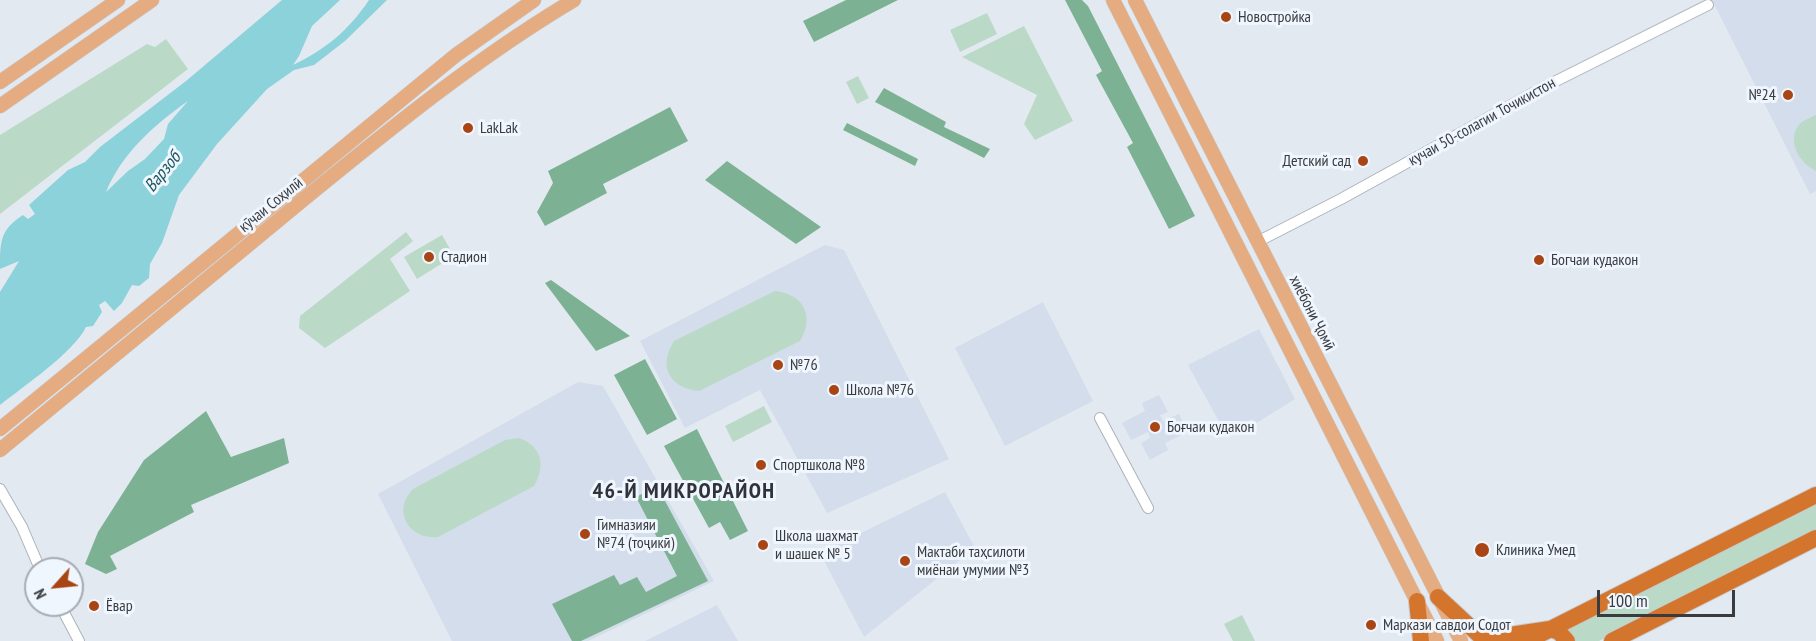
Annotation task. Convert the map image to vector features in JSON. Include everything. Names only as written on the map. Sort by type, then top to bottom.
[{"type":"highway","points":[[1527,641],[1816,495]]},
{"type":"highway","points":[[1612,641],[1816,538]]},
{"type":"highway","points":[[1438,597],[1479,635],[1497,638],[1550,629],[1559,632],[1567,641]]},
{"type":"highway","points":[[1417,601],[1420,641]]},
{"type":"main road","points":[[0,82],[118,0]]},
{"type":"main road","points":[[0,106],[152,0]]},
{"type":"main road","points":[[0,429],[456,55],[534,0]]},
{"type":"main road","name":"кӯчаи Соҳилӣ","points":[[0,450],[378,138],[529,27],[574,0]]},
{"type":"main road","points":[[1107,0],[1121,15]]},
{"type":"main road","points":[[1113,0],[1437,641]]},
{"type":"main road","name":"хиёбони Ҷомӣ","points":[[1137,2],[1461,641]]},
{"type":"main road","points":[[1322,412],[1339,403]]},
{"type":"main road","points":[[1342,451],[1359,443]]},
{"type":"street","name":"кучаи 50-солагии Точикистон","points":[[1257,242],[1341,199],[1558,80],[1708,5]]},
{"type":"street","points":[[1100,418],[1148,508]]},
{"type":"street","points":[[0,489],[22,527],[35,557]]},
{"type":"street","points":[[66,617],[79,641]]},
{"type":"shaded area","name":"№24","points":[[1712,0],[1816,0],[1816,191],[1810,194]]},
{"type":"shaded area","name":"№76","points":[[825,245],[844,250],[949,459],[827,513],[760,390],[685,428],[640,341]]},
{"type":"shaded area","points":[[1043,302],[1093,401],[1005,446],[955,348]]},
{"type":"shaded area","points":[[1259,329],[1295,399],[1255,424],[1252,419],[1227,436],[1188,365]]},
{"type":"shaded area","points":[[578,382],[603,386],[714,581],[588,641],[452,641],[378,494]]},
{"type":"shaded area","name":"Боғчаи кудакон","points":[[1159,395],[1168,412],[1160,415],[1163,421],[1179,414],[1187,432],[1165,443],[1168,450],[1150,460],[1141,443],[1150,438],[1148,432],[1131,440],[1122,423],[1145,411],[1142,403]]},
{"type":"shaded area","points":[[945,492],[975,548],[864,637],[820,553]]},
{"type":"shaded area","points":[[717,605],[738,641],[645,641]]},
{"type":"green space","points":[[846,0],[898,0],[814,42],[803,21]]},
{"type":"green space","points":[[1065,0],[1082,0],[1088,6],[1195,216],[1169,229],[1127,147],[1133,143],[1096,75],[1102,71]]},
{"type":"green space","points":[[987,13],[997,34],[960,52],[950,30]]},
{"type":"green space","points":[[1024,26],[1073,121],[1035,140],[1024,124],[1037,95],[962,57]]},
{"type":"green space","points":[[166,39],[188,69],[0,214],[0,135],[147,44],[155,47]]},
{"type":"green space","points":[[858,76],[869,98],[857,104],[846,82]]},
{"type":"green space","points":[[884,88],[946,122],[944,127],[990,149],[984,158],[875,102]]},
{"type":"green space","points":[[670,107],[688,141],[603,184],[607,193],[545,226],[537,212],[553,183],[548,171]]},
{"type":"green space","points":[[1816,115],[1816,171],[1799,156],[1794,135],[1802,122]]},
{"type":"green space","points":[[847,123],[918,159],[915,166],[843,130]]},
{"type":"green space","points":[[727,161],[821,227],[796,244],[705,180]]},
{"type":"green space","points":[[406,232],[413,241],[390,259],[410,291],[325,348],[299,328],[300,316]]},
{"type":"green space","name":"Стадион","points":[[442,235],[454,256],[417,279],[404,257]]},
{"type":"green space","points":[[551,280],[630,336],[596,351],[545,283]]},
{"type":"green space","points":[[775,291],[793,297],[804,308],[807,323],[800,341],[699,391],[680,385],[669,374],[667,359],[674,341]]},
{"type":"green space","points":[[645,359],[677,419],[647,435],[614,375]]},
{"type":"green space","points":[[764,406],[772,422],[733,442],[725,426]]},
{"type":"green space","points":[[206,411],[231,457],[284,438],[289,463],[191,505],[194,512],[110,556],[117,569],[106,574],[85,564],[98,532],[144,460]]},
{"type":"green space","points":[[697,429],[748,531],[730,540],[720,522],[709,528],[664,446]]},
{"type":"green space","points":[[519,438],[533,446],[540,458],[540,471],[534,486],[438,537],[419,534],[407,523],[404,507],[413,489],[505,440]]},
{"type":"green space","points":[[657,486],[708,581],[581,641],[572,641],[552,604],[614,575],[620,585],[637,577],[646,592],[677,576],[636,497]]},
{"type":"green space","points":[[1816,502],[1816,532],[1599,641],[1574,641],[1566,630]]},
{"type":"green space","points":[[1242,615],[1255,641],[1233,641],[1224,624]]},
{"type":"water","name":"Варзоб","points":[[282,0],[340,0],[312,26],[293,65],[336,38],[369,0],[387,0],[345,41],[314,65],[294,70],[267,89],[217,144],[179,195],[162,243],[150,264],[149,278],[139,286],[132,285],[122,303],[114,311],[105,301],[99,305],[102,312],[93,326],[86,327],[80,337],[60,358],[0,405],[0,292],[19,261],[0,269],[1,244],[6,231],[15,220],[23,215],[28,219],[35,214],[29,205],[68,170],[85,162],[100,147],[186,81]],"holes":[[[188,101],[168,124],[164,139],[145,159],[128,171],[106,192],[130,152],[151,130]]]},
{"type":"place","name":"Новостройка","points":[[1226,17]]},
{"type":"place","name":"№24","points":[[1788,95]]},
{"type":"place","name":"LakLak","points":[[468,128]]},
{"type":"place","name":"Детский сад","points":[[1363,161]]},
{"type":"place","name":"Стадион","points":[[429,257]]},
{"type":"place","name":"Богчаи кудакон","points":[[1539,260]]},
{"type":"place","name":"№76","points":[[778,365]]},
{"type":"place","name":"Школа №76","points":[[834,390]]},
{"type":"place","name":"Боғчаи кудакон","points":[[1155,427]]},
{"type":"place","name":"Спортшкола №8","points":[[761,465]]},
{"type":"place","name":"Гимназияи №74 (тоҷикӣ)","points":[[585,534]]},
{"type":"place","name":"Школа шахмат и шашек № 5","points":[[763,545]]},
{"type":"place","name":"Клиника Умед","points":[[1482,550]]},
{"type":"place","name":"Мактаби таҳсилоти миёнаи умумии №3","points":[[905,561]]},
{"type":"place","name":"Ёвар","points":[[94,606]]},
{"type":"place","name":"Маркази савдои Содот","points":[[1371,625]]},
{"type":"district","name":"46-Й МИКРОРАЙОН","points":[[684,492]]}]
